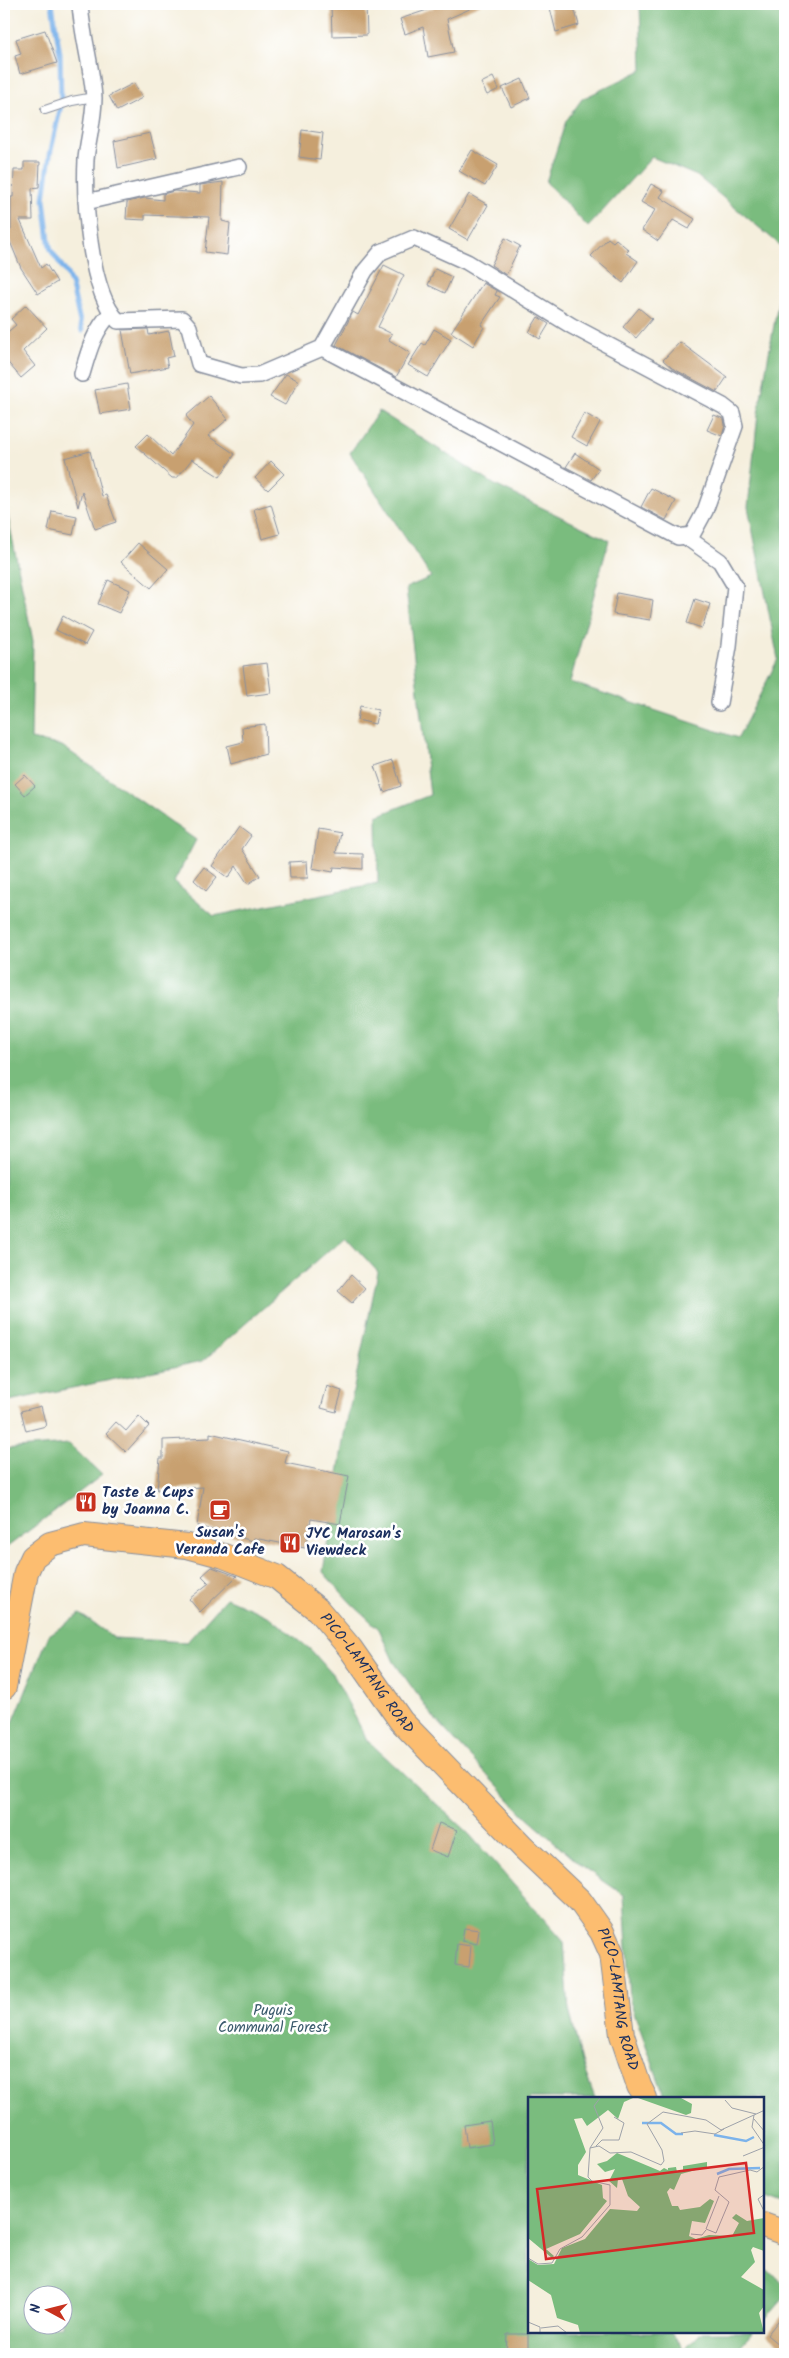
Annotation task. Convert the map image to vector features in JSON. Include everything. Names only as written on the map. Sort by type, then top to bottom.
[{"type":"main road","name":"PICO-LAMTANG ROAD","points":[[4,1687],[26,1572],[34,1557],[50,1544],[84,1535],[187,1546],[224,1556],[277,1577],[318,1610],[350,1648],[400,1721],[580,1901],[602,1932],[612,1954],[622,2035],[644,2097]]},
{"type":"main road","points":[[764,2224],[785,2233]]},
{"type":"street","points":[[80,4],[94,97],[86,160],[86,202],[91,249],[106,304],[118,320],[182,320],[189,327],[199,364],[241,376],[259,375],[322,348],[365,270],[381,252],[414,238],[467,262],[572,326],[723,406],[732,413],[735,426],[705,510],[692,535],[678,538],[322,348]]},
{"type":"street","points":[[86,202],[239,167]]},
{"type":"street","points":[[82,374],[95,334],[111,313]]},
{"type":"street","points":[[686,537],[720,561],[735,586],[729,646],[719,703]]},
{"type":"lane","points":[[45,110],[72,101],[94,97]]},
{"type":"green space","points":[[640,4],[785,4],[785,249],[697,176],[652,157],[588,227],[546,182],[566,121],[582,99],[642,70]]},
{"type":"green space","points":[[785,264],[785,2205],[764,2197],[764,2097],[665,2097],[630,2001],[624,1895],[583,1867],[525,1816],[434,1718],[394,1662],[379,1629],[351,1603],[323,1572],[344,1435],[378,1272],[345,1236],[203,1361],[4,1402],[4,497],[33,641],[31,739],[62,746],[196,840],[174,882],[214,916],[378,883],[377,816],[430,795],[406,588],[431,577],[350,453],[379,411],[495,485],[609,540],[570,682],[738,738],[778,659],[748,507],[758,414]]},
{"type":"green space","points":[[69,1444],[102,1475],[6,1548],[4,1545],[4,1449]]},
{"type":"green space","name":"Puguis Communal Forest","points":[[226,1598],[270,1617],[311,1650],[334,1676],[367,1740],[469,1834],[564,1942],[569,2010],[584,2069],[595,2097],[528,2097],[528,2333],[673,2333],[684,2350],[701,2333],[752,2333],[733,2354],[4,2354],[4,1735],[14,1720],[49,1635],[80,1614],[114,1638],[187,1642]]},
{"type":"green space","points":[[766,2267],[785,2287],[785,2296],[764,2320],[764,2269]]},
{"type":"building","points":[[331,4],[366,4],[367,35],[332,36]]},
{"type":"building","points":[[432,4],[481,4],[447,19],[454,52],[428,57],[423,27],[405,34],[400,19],[433,8]]},
{"type":"building","points":[[549,4],[573,4],[579,25],[556,32]]},
{"type":"building","points":[[45,30],[57,63],[20,74],[15,56],[21,54],[16,39]]},
{"type":"building","points":[[493,77],[499,89],[487,95],[481,83]]},
{"type":"building","points":[[522,79],[530,98],[511,107],[502,88]]},
{"type":"building","points":[[134,83],[142,98],[117,111],[109,96]]},
{"type":"building","points":[[302,130],[323,133],[320,160],[299,157]]},
{"type":"building","points":[[150,133],[157,159],[118,168],[114,141]]},
{"type":"building","points":[[472,150],[498,165],[485,186],[459,171]]},
{"type":"building","points":[[24,162],[40,162],[39,187],[32,188],[33,220],[20,220],[41,268],[46,264],[57,282],[38,294],[21,268],[6,232],[11,230],[11,197],[13,197],[14,170],[24,170]]},
{"type":"building","points":[[223,182],[222,221],[230,223],[227,255],[205,252],[209,217],[145,215],[145,220],[126,219],[127,202],[145,198],[163,200],[163,194],[174,191],[200,193],[200,185]]},
{"type":"building","points":[[651,184],[664,191],[660,197],[695,219],[689,229],[673,220],[658,241],[642,230],[655,210],[641,202]]},
{"type":"building","points":[[469,194],[488,205],[468,240],[449,229]]},
{"type":"building","points":[[505,238],[520,246],[506,275],[491,265]]},
{"type":"building","points":[[608,238],[613,242],[616,239],[629,250],[626,253],[638,261],[623,283],[591,256]]},
{"type":"building","points":[[384,265],[404,275],[378,327],[392,334],[389,340],[410,353],[396,377],[336,345],[353,312],[358,315]]},
{"type":"building","points":[[435,269],[452,277],[445,293],[428,285]]},
{"type":"building","points":[[483,283],[497,291],[495,295],[500,297],[481,325],[484,327],[473,346],[451,332]]},
{"type":"building","points":[[26,305],[47,328],[23,351],[35,366],[21,378],[4,358],[4,335],[16,325],[11,319]]},
{"type":"building","points":[[639,308],[652,319],[636,338],[623,327]]},
{"type":"building","points":[[538,317],[549,324],[540,339],[529,332]]},
{"type":"building","points":[[148,329],[149,335],[169,331],[174,356],[166,358],[168,367],[130,374],[122,330]]},
{"type":"building","points":[[434,329],[451,339],[428,377],[408,365],[422,343],[425,345]]},
{"type":"building","points":[[680,342],[727,377],[717,392],[672,368],[663,360]]},
{"type":"building","points":[[286,374],[299,381],[285,405],[270,397]]},
{"type":"building","points":[[127,384],[131,409],[100,414],[95,390]]},
{"type":"building","points":[[209,396],[228,419],[208,436],[235,454],[220,477],[192,459],[177,478],[172,478],[136,446],[148,434],[171,456],[193,425],[186,416]]},
{"type":"building","points":[[584,413],[600,422],[587,446],[571,437]]},
{"type":"building","points":[[714,415],[724,419],[725,425],[722,436],[707,430]]},
{"type":"building","points":[[90,451],[102,496],[106,495],[116,522],[95,529],[82,491],[78,507],[65,458]]},
{"type":"building","points":[[575,453],[599,469],[591,480],[566,467]]},
{"type":"building","points":[[271,461],[284,474],[268,490],[255,478]]},
{"type":"building","points":[[651,488],[676,501],[666,520],[641,507]]},
{"type":"building","points":[[271,504],[280,534],[262,539],[254,509]]},
{"type":"building","points":[[52,511],[77,516],[73,535],[48,530]]},
{"type":"building","points":[[138,543],[168,569],[151,588],[121,562]]},
{"type":"building","points":[[108,580],[130,590],[119,613],[98,604]]},
{"type":"building","points":[[617,593],[653,600],[650,620],[613,614]]},
{"type":"building","points":[[695,599],[710,604],[702,628],[687,623]]},
{"type":"building","points":[[63,616],[92,632],[85,645],[56,630]]},
{"type":"building","points":[[267,663],[271,693],[247,696],[243,666]]},
{"type":"building","points":[[360,706],[378,710],[375,724],[357,720]]},
{"type":"building","points":[[265,724],[266,754],[231,764],[227,746],[243,742],[242,727]]},
{"type":"building","points":[[393,760],[401,786],[384,792],[375,766]]},
{"type":"building","points":[[25,775],[35,786],[25,795],[15,784]]},
{"type":"building","points":[[239,827],[251,836],[242,849],[260,876],[248,884],[236,866],[228,878],[212,866]]},
{"type":"building","points":[[318,829],[340,833],[336,853],[363,854],[363,869],[334,867],[333,872],[312,868]]},
{"type":"building","points":[[307,861],[308,878],[290,878],[289,862]]},
{"type":"building","points":[[204,867],[217,877],[206,891],[194,880]]},
{"type":"building","points":[[351,1275],[365,1288],[352,1303],[338,1291]]},
{"type":"building","points":[[327,1386],[342,1391],[336,1412],[321,1408]]},
{"type":"building","points":[[41,1406],[46,1426],[26,1431],[21,1411]]},
{"type":"building","points":[[139,1416],[149,1426],[126,1452],[106,1433],[116,1422],[126,1431]]},
{"type":"building","points":[[210,1433],[288,1451],[285,1463],[349,1476],[340,1524],[311,1519],[305,1548],[254,1538],[253,1541],[197,1526],[203,1487],[157,1490],[160,1458],[163,1458],[163,1440],[210,1438]]},
{"type":"building","points":[[212,1567],[237,1576],[200,1612],[189,1599],[209,1583],[202,1576]]},
{"type":"building","points":[[439,1823],[457,1830],[448,1857],[430,1850]]},
{"type":"building","points":[[464,1928],[479,1930],[477,1944],[462,1941]]},
{"type":"building","points":[[457,1944],[471,1946],[469,1967],[455,1965]]},
{"type":"building","points":[[490,2121],[493,2144],[467,2148],[464,2125]]},
{"type":"building","points":[[785,2312],[785,2350],[767,2335]]},
{"type":"building","points":[[507,2334],[528,2334],[528,2354],[506,2354]]},
{"type":"waterway","points":[[52,4],[60,54],[61,105],[50,155],[44,199],[51,250],[67,274],[72,286],[82,331]]},
{"type":"place","name":"Taste & Cups by Joanna C.","points":[[86,1502]]},
{"type":"place","name":"Susan's Veranda Cafe","points":[[220,1510]]},
{"type":"place","name":"JYC Marosan's Viewdeck","points":[[290,1543]]}]
